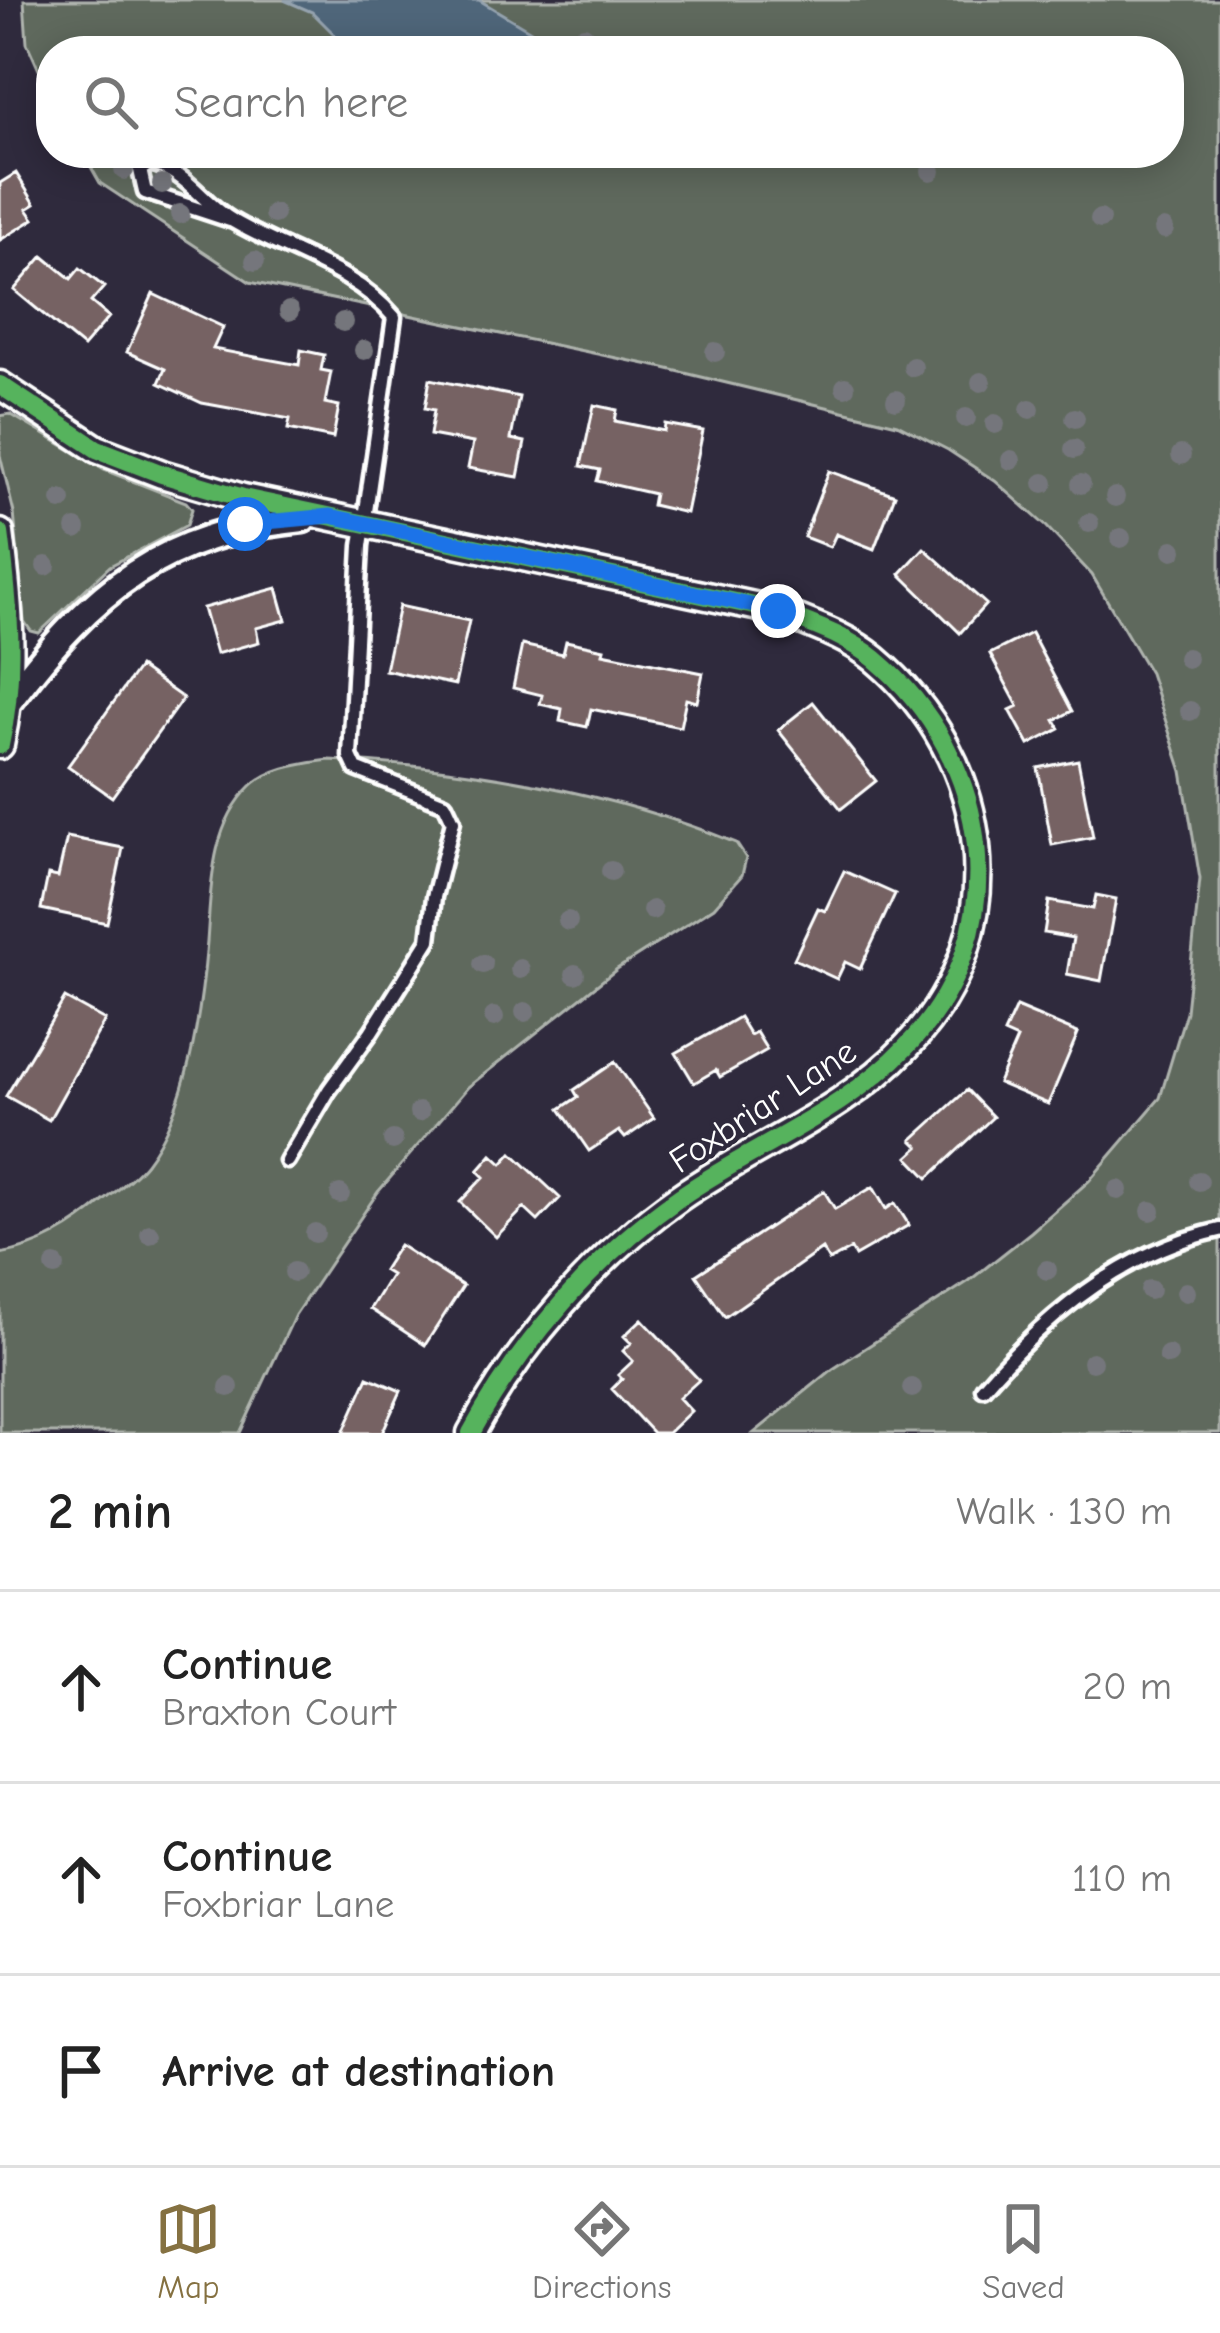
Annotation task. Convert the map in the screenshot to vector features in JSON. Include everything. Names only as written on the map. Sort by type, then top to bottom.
[{"type":"street","name":"Foxbriar Lane","points":[[0,385],[97,449],[243,498],[778,611],[841,636],[872,657],[940,728],[959,772],[976,841],[975,910],[962,956],[942,998],[909,1045],[867,1082],[678,1198],[603,1262],[520,1356],[471,1433]]},
{"type":"street","points":[[10,699],[87,610],[166,554],[245,524],[330,516]]},
{"type":"street","points":[[0,532],[9,606],[10,699],[0,745]]},
{"type":"lane","points":[[143,168],[145,192],[292,247],[346,278],[394,317],[364,523],[350,756],[356,769],[445,804],[453,820],[428,940],[287,1161]]},
{"type":"lane","points":[[168,168],[230,220]]},
{"type":"lane","points":[[983,1388],[1021,1344],[1132,1261],[1180,1239],[1220,1230]]},
{"type":"green space","points":[[24,0],[1220,0],[1220,1433],[754,1433],[833,1369],[969,1281],[1031,1232],[1089,1181],[1160,1098],[1186,1012],[1200,879],[1182,771],[1150,673],[1092,575],[995,481],[897,424],[660,367],[250,282],[100,183],[92,168],[1184,168],[1184,36],[36,36],[36,63],[27,43]]},
{"type":"green space","points":[[10,414],[104,470],[186,502],[192,509],[187,525],[110,566],[39,633],[24,621],[14,513],[0,455],[0,416]]},
{"type":"green space","points":[[329,760],[484,775],[638,809],[736,843],[746,858],[742,875],[714,907],[617,969],[468,1087],[378,1192],[295,1315],[240,1433],[0,1433],[0,1254],[69,1227],[146,1163],[173,1114],[190,1057],[215,859],[227,820],[251,786],[268,774]]},
{"type":"water","points":[[284,0],[479,0],[534,36],[336,36],[312,12]]},
{"type":"building","points":[[16,173],[35,204],[27,209],[34,219],[0,240],[0,183]]},
{"type":"building","points":[[43,256],[71,279],[80,268],[104,287],[91,302],[109,317],[83,347],[14,290]]},
{"type":"building","points":[[153,294],[223,327],[213,349],[299,365],[301,350],[324,355],[321,370],[331,372],[325,403],[339,406],[333,438],[288,429],[290,419],[202,403],[159,383],[165,369],[127,352]]},
{"type":"building","points":[[430,379],[519,397],[511,439],[525,442],[518,477],[468,468],[473,443],[430,435],[434,410],[425,408]]},
{"type":"building","points":[[594,405],[617,410],[615,421],[664,431],[665,424],[703,431],[686,513],[652,505],[654,494],[597,481],[600,470],[581,466]]},
{"type":"building","points":[[829,471],[895,495],[874,549],[836,534],[830,547],[804,537]]},
{"type":"building","points":[[924,548],[986,604],[960,633],[900,574]]},
{"type":"building","points":[[277,588],[286,620],[256,628],[259,642],[216,654],[203,608]]},
{"type":"building","points":[[399,606],[469,621],[455,685],[385,670]]},
{"type":"building","points":[[1031,633],[1072,711],[1055,720],[1060,729],[1029,745],[1010,710],[1018,706],[990,654]]},
{"type":"building","points":[[566,641],[703,673],[697,702],[686,699],[680,727],[591,709],[587,727],[560,721],[562,709],[540,704],[542,695],[513,688],[522,645],[563,654]]},
{"type":"building","points":[[139,667],[183,698],[112,797],[68,766]]},
{"type":"building","points":[[813,702],[876,781],[841,809],[778,730]]},
{"type":"building","points":[[1078,760],[1093,837],[1052,845],[1038,768]]},
{"type":"building","points":[[67,837],[123,848],[107,923],[41,909],[48,875],[58,877]]},
{"type":"building","points":[[844,871],[895,894],[860,969],[845,962],[837,979],[794,959],[818,908],[825,911]]},
{"type":"building","points":[[1096,895],[1116,899],[1101,981],[1067,974],[1073,938],[1044,933],[1049,901],[1093,909]]},
{"type":"building","points":[[65,998],[105,1020],[49,1120],[6,1096]]},
{"type":"building","points":[[1016,1007],[1078,1033],[1048,1104],[998,1083],[1017,1039],[1004,1033]]},
{"type":"building","points":[[739,1017],[767,1050],[720,1077],[716,1070],[694,1083],[676,1053]]},
{"type":"building","points":[[615,1062],[654,1118],[625,1138],[619,1131],[589,1151],[560,1109],[578,1097],[574,1090]]},
{"type":"building","points":[[967,1090],[993,1117],[928,1178],[908,1157],[919,1147],[912,1140]]},
{"type":"building","points":[[512,1153],[560,1198],[538,1221],[524,1208],[496,1237],[460,1202],[484,1177],[478,1171],[492,1155],[502,1164]]},
{"type":"building","points":[[873,1187],[886,1209],[895,1203],[909,1225],[855,1256],[851,1249],[829,1261],[822,1249],[725,1317],[696,1275],[824,1191],[835,1209]]},
{"type":"building","points":[[399,1245],[463,1286],[425,1345],[370,1309],[391,1275],[383,1270]]},
{"type":"building","points":[[642,1319],[699,1380],[679,1398],[691,1411],[668,1433],[653,1433],[612,1389],[622,1379],[618,1375],[633,1361],[623,1351],[631,1343],[624,1336]]},
{"type":"building","points":[[368,1377],[401,1391],[382,1433],[343,1433]]},
{"type":"cycle path","points":[[0,385],[97,449],[243,498],[778,611],[841,637],[875,659],[914,699],[945,745],[966,794],[976,846],[976,899],[965,951],[942,1000],[907,1046],[856,1090],[680,1197],[619,1246],[537,1334],[471,1433]]},
{"type":"cycle path","points":[[0,533],[9,665],[0,745]]},
{"type":"route","points":[[245,524],[330,516],[778,611]]}]
